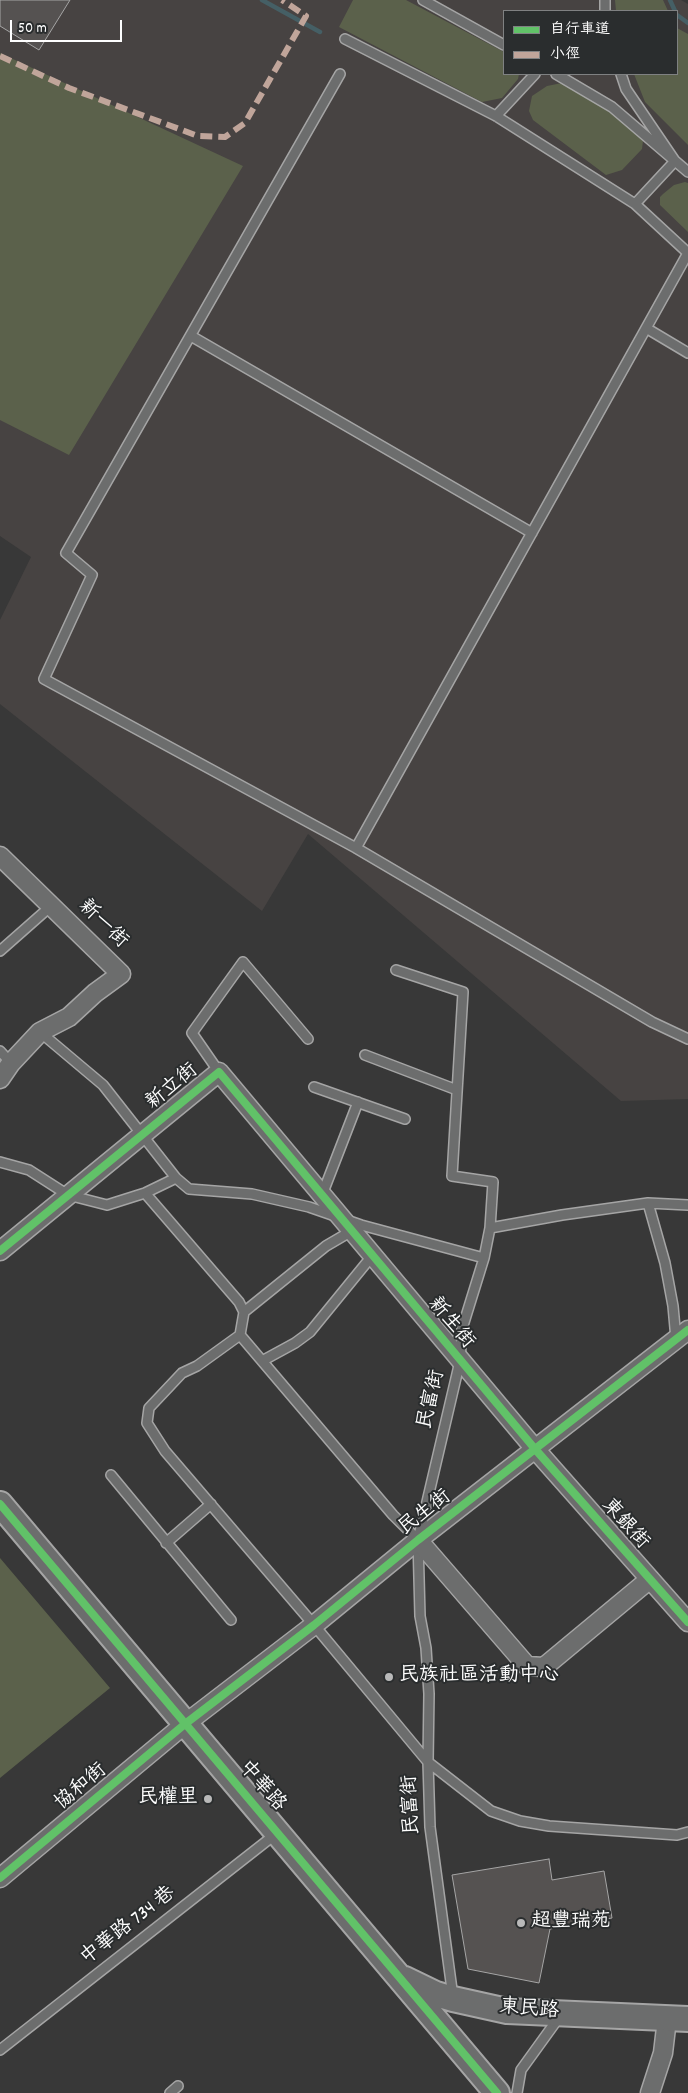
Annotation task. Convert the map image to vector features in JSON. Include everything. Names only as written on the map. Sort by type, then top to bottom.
[{"type":"street","name":"新一街","points":[[0,856],[121,974],[95,993],[69,1017],[40,1032],[5,1057],[0,1079]]},
{"type":"street","name":"新立街","points":[[0,1251],[219,1072],[322,1195],[351,1224]]},
{"type":"street","name":"新生街","points":[[351,1224],[372,1256],[535,1449]]},
{"type":"street","name":"民生街","points":[[185,1724],[314,1625],[418,1540],[682,1334]]},
{"type":"street","name":"東銀街","points":[[535,1449],[688,1622]]},
{"type":"street","name":"中華路","points":[[0,1504],[185,1724],[279,1832],[396,1975],[497,2093]]},
{"type":"street","points":[[418,1540],[527,1666],[544,1667],[650,1579]]},
{"type":"street","name":"協和街","points":[[0,1878],[185,1724]]},
{"type":"street","name":"東民路","points":[[396,1975],[436,1994],[507,2011],[678,2019],[663,2053],[650,2093]]},
{"type":"lane","points":[[423,0],[503,44]]},
{"type":"lane","points":[[345,39],[496,116],[635,204],[688,253],[356,848]]},
{"type":"lane","points":[[340,74],[66,553],[92,575],[44,679],[356,848],[652,1022],[688,1039]]},
{"type":"lane","points":[[496,116],[534,75]]},
{"type":"lane","points":[[558,75],[612,107],[688,172]]},
{"type":"lane","points":[[621,75],[626,90],[675,161]]},
{"type":"lane","points":[[635,204],[675,161]]},
{"type":"lane","points":[[646,328],[688,353]]},
{"type":"lane","points":[[191,336],[532,533]]},
{"type":"lane","points":[[0,951],[51,906]]},
{"type":"lane","points":[[219,1072],[192,1033],[242,962],[308,1039]]},
{"type":"lane","points":[[365,1055],[457,1090],[463,992],[396,970]]},
{"type":"lane","points":[[40,1032],[103,1085],[176,1178],[189,1189],[252,1194],[309,1208],[351,1224],[484,1258]]},
{"type":"lane","points":[[314,1087],[406,1119]]},
{"type":"lane","name":"民富街","points":[[453,1999],[430,1827],[428,1762],[429,1694],[426,1648],[420,1616],[418,1540],[460,1361],[462,1329],[484,1258],[490,1228],[493,1182],[452,1176],[457,1090]]},
{"type":"lane","points":[[322,1195],[358,1102]]},
{"type":"lane","points":[[0,1162],[29,1170],[68,1195],[107,1204],[145,1193],[176,1178]]},
{"type":"lane","points":[[145,1193],[239,1302],[244,1312],[240,1335],[197,1366],[182,1373],[149,1408],[148,1423],[165,1451],[428,1762],[491,1811],[520,1821],[548,1826],[667,1835],[688,1832]]},
{"type":"lane","points":[[648,1203],[665,1263],[673,1306],[682,1334]]},
{"type":"lane","points":[[490,1228],[562,1215],[648,1203],[688,1205]]},
{"type":"lane","points":[[244,1312],[351,1224]]},
{"type":"lane","points":[[262,1361],[295,1343],[310,1332],[372,1256]]},
{"type":"lane","points":[[240,1335],[393,1515],[418,1540]]},
{"type":"lane","points":[[111,1475],[231,1620]]},
{"type":"lane","points":[[166,1543],[211,1504]]},
{"type":"lane","name":"中華路 734 巷","points":[[0,2050],[279,1832]]},
{"type":"lane","points":[[517,2093],[521,2070],[561,2014]]},
{"type":"lane","points":[[170,2093],[178,2086]]},
{"type":"shaded area","points":[[0,0],[681,0],[688,4],[688,1099],[621,1101],[308,834],[262,911],[0,704],[0,620],[31,557],[0,536]]},
{"type":"green space","points":[[353,0],[406,0],[503,51],[503,75],[519,75],[518,79],[502,98],[482,102],[339,27]]},
{"type":"green space","points":[[615,0],[663,0],[668,10],[616,10]]},
{"type":"green space","points":[[678,29],[688,34],[688,145],[645,102],[634,75],[678,75]]},
{"type":"green space","points":[[0,53],[243,166],[69,455],[0,420]]},
{"type":"green space","points":[[562,83],[607,108],[643,141],[642,149],[622,170],[606,175],[533,120],[529,111],[532,96],[547,86]]},
{"type":"green space","points":[[688,183],[688,232],[660,205],[660,197],[663,194],[674,185]]},
{"type":"green space","points":[[0,1558],[110,1688],[0,1778]]},
{"type":"building","points":[[0,0],[70,0],[39,50],[0,26]]},
{"type":"building","name":"超豐瑞苑","points":[[549,1859],[552,1880],[604,1871],[612,1918],[550,1929],[539,1983],[468,1969],[452,1875]]},
{"type":"waterway","points":[[262,0],[320,32]]},
{"type":"waterway","points":[[670,0],[675,10]]},
{"type":"waterway","points":[[678,16],[688,23]]},
{"type":"marked path","points":[[0,56],[69,88],[198,136],[225,137],[245,123],[306,16],[282,0]]},
{"type":"cycle path","points":[[0,1251],[219,1072],[535,1449],[688,1622]]},
{"type":"cycle path","points":[[0,1878],[185,1724],[314,1625],[418,1540],[688,1330]]},
{"type":"cycle path","points":[[0,1504],[497,2093]]},
{"type":"place","name":"民族社區活動中心","points":[[389,1677]]},
{"type":"place","name":"民權里","points":[[208,1799]]},
{"type":"place","name":"超豐瑞苑","points":[[521,1923]]}]
